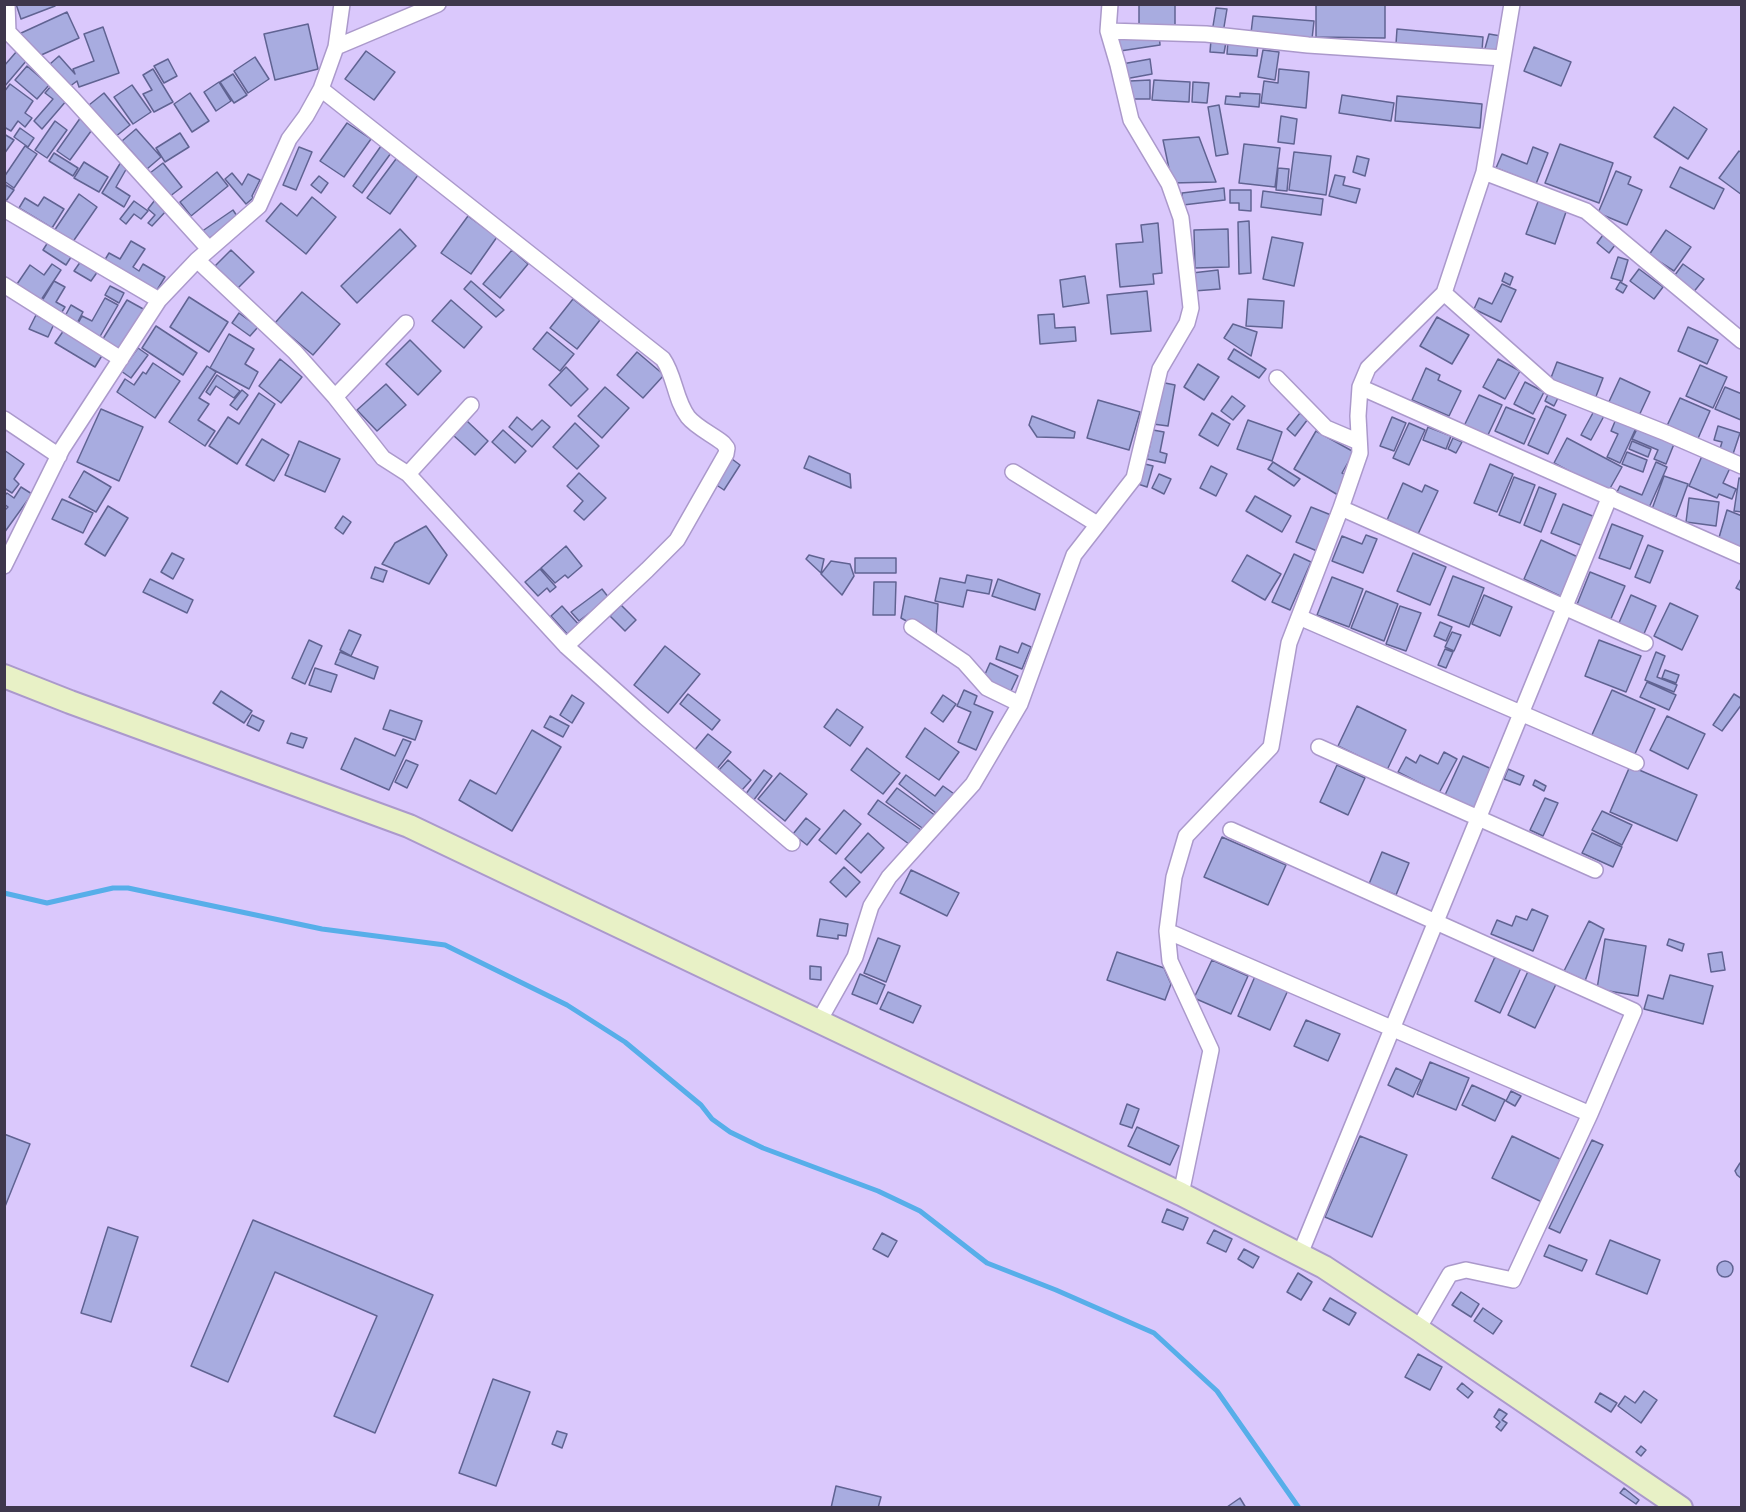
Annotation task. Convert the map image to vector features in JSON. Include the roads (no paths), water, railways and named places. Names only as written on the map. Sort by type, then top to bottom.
[{"type":"main road","points":[[4,676],[410,826],[1181,1194],[1324,1267],[1681,1508]]},
{"type":"street","points":[[7,4],[8,32],[73,99],[209,249]]},
{"type":"street","points":[[4,566],[59,456],[159,300],[197,260],[259,206],[289,139],[306,116],[321,89],[336,47],[342,4]]},
{"type":"street","points":[[336,47],[438,4]]},
{"type":"street","points":[[819,1021],[855,957],[871,906],[889,877],[972,784],[1020,704],[1074,555],[1134,478],[1160,369],[1187,323],[1191,308],[1181,218],[1169,184],[1131,120],[1108,31],[1110,4]]},
{"type":"street","points":[[1181,1194],[1211,1050],[1170,961],[1167,931],[1174,877],[1186,836],[1271,747],[1289,643],[1341,508],[1359,453],[1360,387],[1368,368],[1444,293],[1484,172],[1512,4]]},
{"type":"street","points":[[1108,31],[1206,34],[1308,45],[1503,57]]},
{"type":"street","points":[[321,89],[663,359],[669,367],[682,406],[689,418],[727,448],[726,454],[676,540],[648,570],[566,646]]},
{"type":"street","points":[[1484,172],[1586,211],[1742,341]]},
{"type":"street","points":[[4,209],[159,300]]},
{"type":"street","points":[[197,260],[296,352],[383,458],[408,474],[566,646],[792,843]]},
{"type":"street","points":[[4,285],[121,359]]},
{"type":"street","points":[[1444,293],[1550,387],[1742,466]]},
{"type":"street","points":[[335,397],[406,323]]},
{"type":"street","points":[[1277,378],[1326,428],[1359,442]]},
{"type":"street","points":[[1360,387],[1742,556]]},
{"type":"street","points":[[408,474],[471,405]]},
{"type":"street","points":[[4,419],[59,456]]},
{"type":"street","points":[[1013,472],[1097,524]]},
{"type":"street","points":[[1300,1254],[1610,496]]},
{"type":"street","points":[[1341,508],[1645,644]]},
{"type":"street","points":[[1299,617],[1636,763]]},
{"type":"street","points":[[912,627],[964,662],[987,688],[1020,704]]},
{"type":"street","points":[[1319,747],[1595,870]]},
{"type":"street","points":[[1231,830],[1634,1011],[1590,1114],[1513,1280],[1466,1270],[1450,1274],[1418,1329]]},
{"type":"street","points":[[1167,931],[1590,1114]]},
{"type":"waterway","points":[[4,893],[47,903],[113,888],[128,888],[322,929],[445,945],[567,1005],[625,1042],[701,1105],[712,1119],[730,1132],[763,1148],[878,1191],[920,1211],[987,1263],[1154,1333],[1217,1391],[1299,1508]]}]
